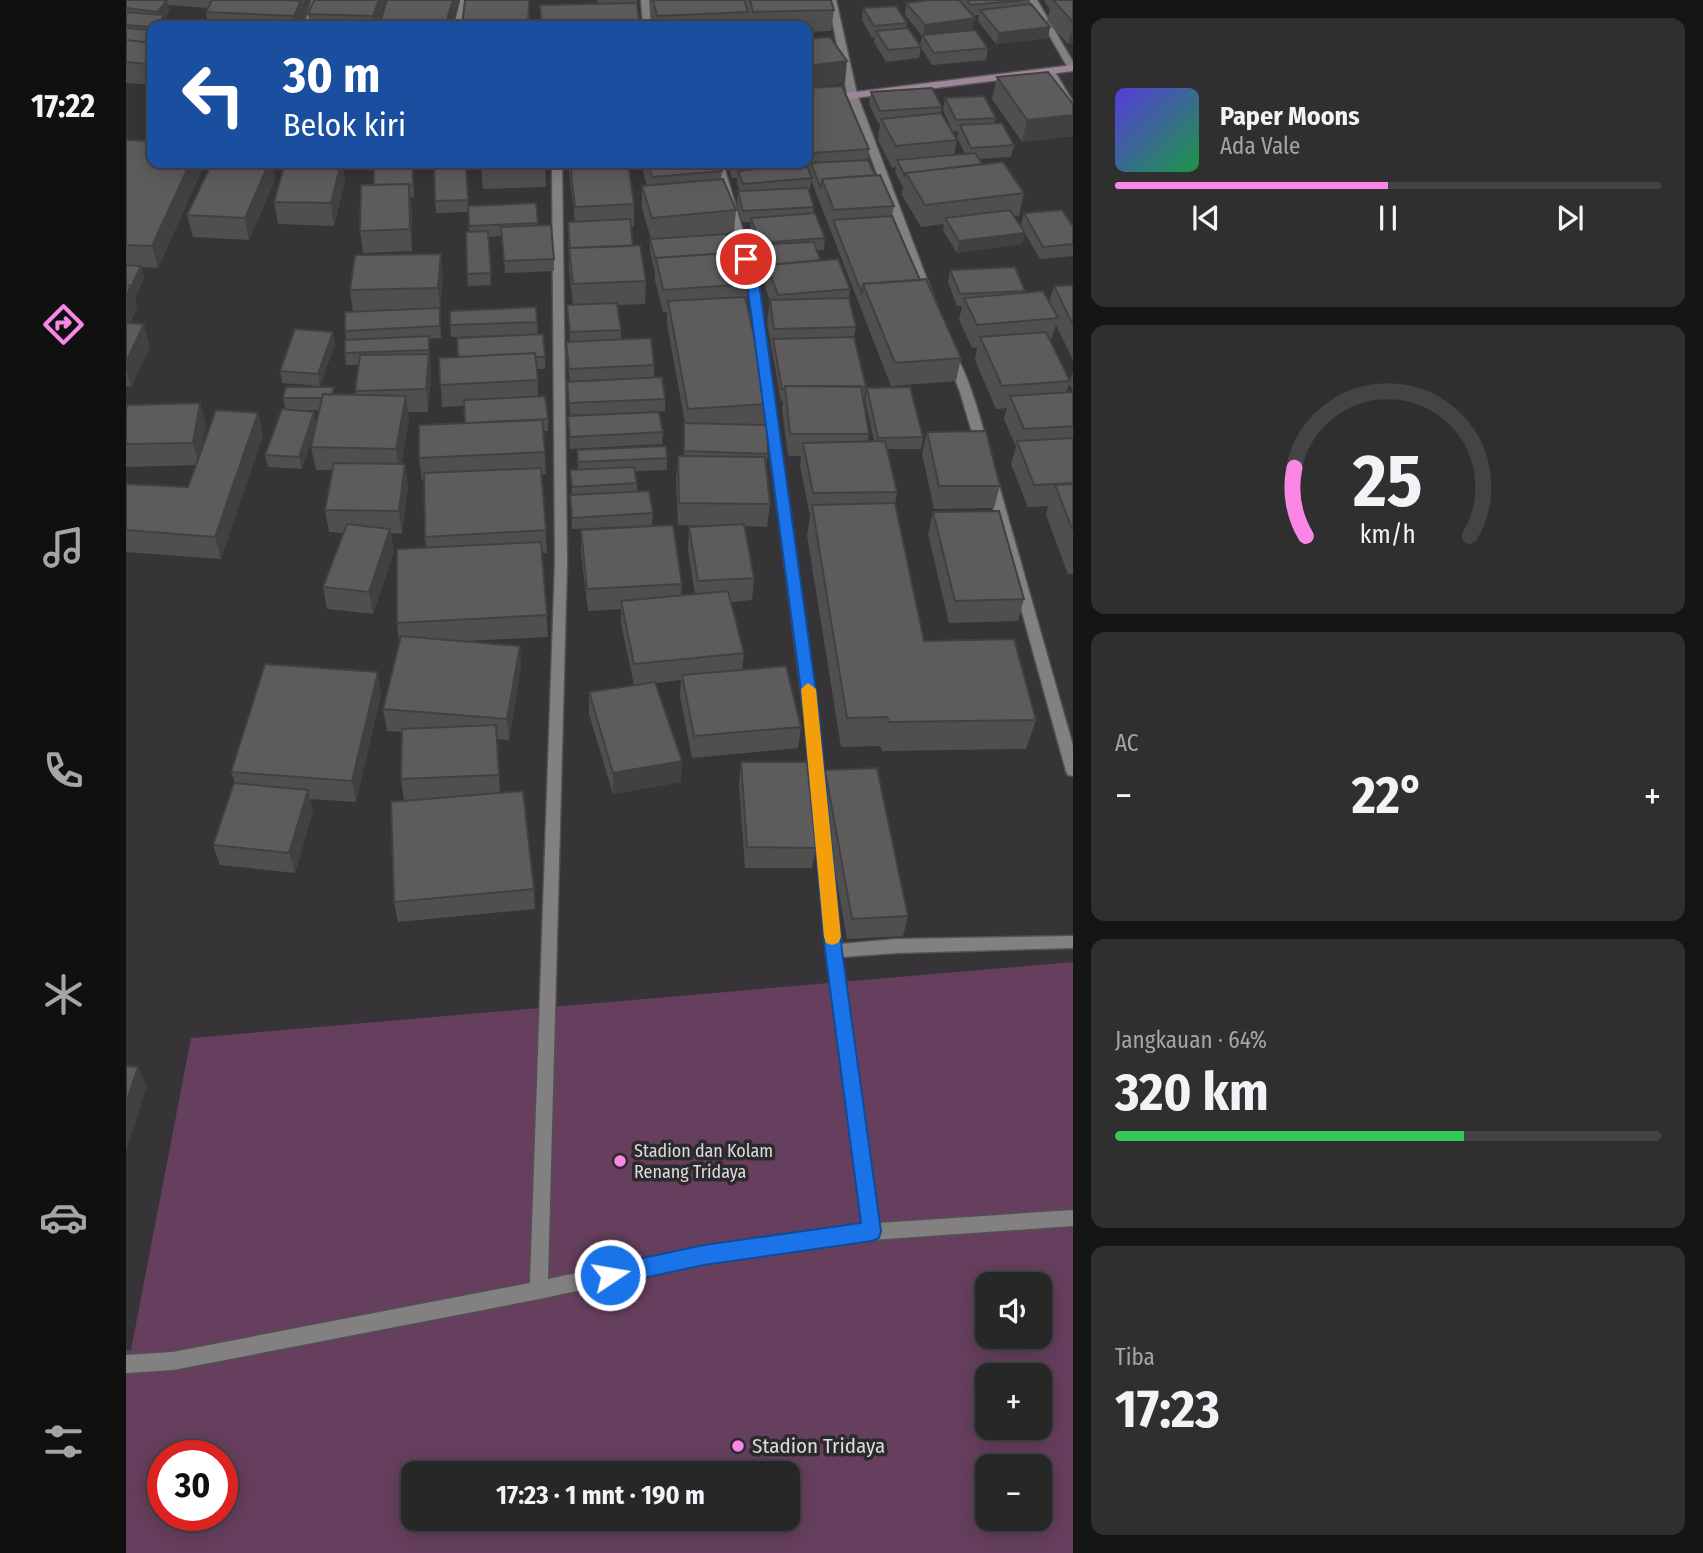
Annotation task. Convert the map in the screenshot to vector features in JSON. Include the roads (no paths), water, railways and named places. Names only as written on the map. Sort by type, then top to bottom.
[{"type":"street","points":[[310,21],[316,0]]},
{"type":"street","points":[[459,21],[464,0]]},
{"type":"street","points":[[645,0],[647,21]]},
{"type":"street","points":[[832,0],[852,94],[936,316]]},
{"type":"street","points":[[812,100],[1072,68],[1033,0]]},
{"type":"street","points":[[1050,70],[1073,110]]},
{"type":"street","points":[[539,1290],[546,988],[561,562],[557,168]]},
{"type":"street","points":[[719,168],[753,283],[811,713],[834,951],[872,1231]]},
{"type":"street","points":[[946,341],[966,392],[1071,753],[1073,771]]},
{"type":"street","points":[[834,951],[897,946],[1073,942]]},
{"type":"street","points":[[126,1364],[173,1361],[704,1255],[872,1231],[1073,1218]]},
{"type":"place","name":"Stadion dan Kolam Renang Tridaya","points":[[620,1161]]},
{"type":"place","name":"Stadion Tridaya","points":[[738,1446]]}]
